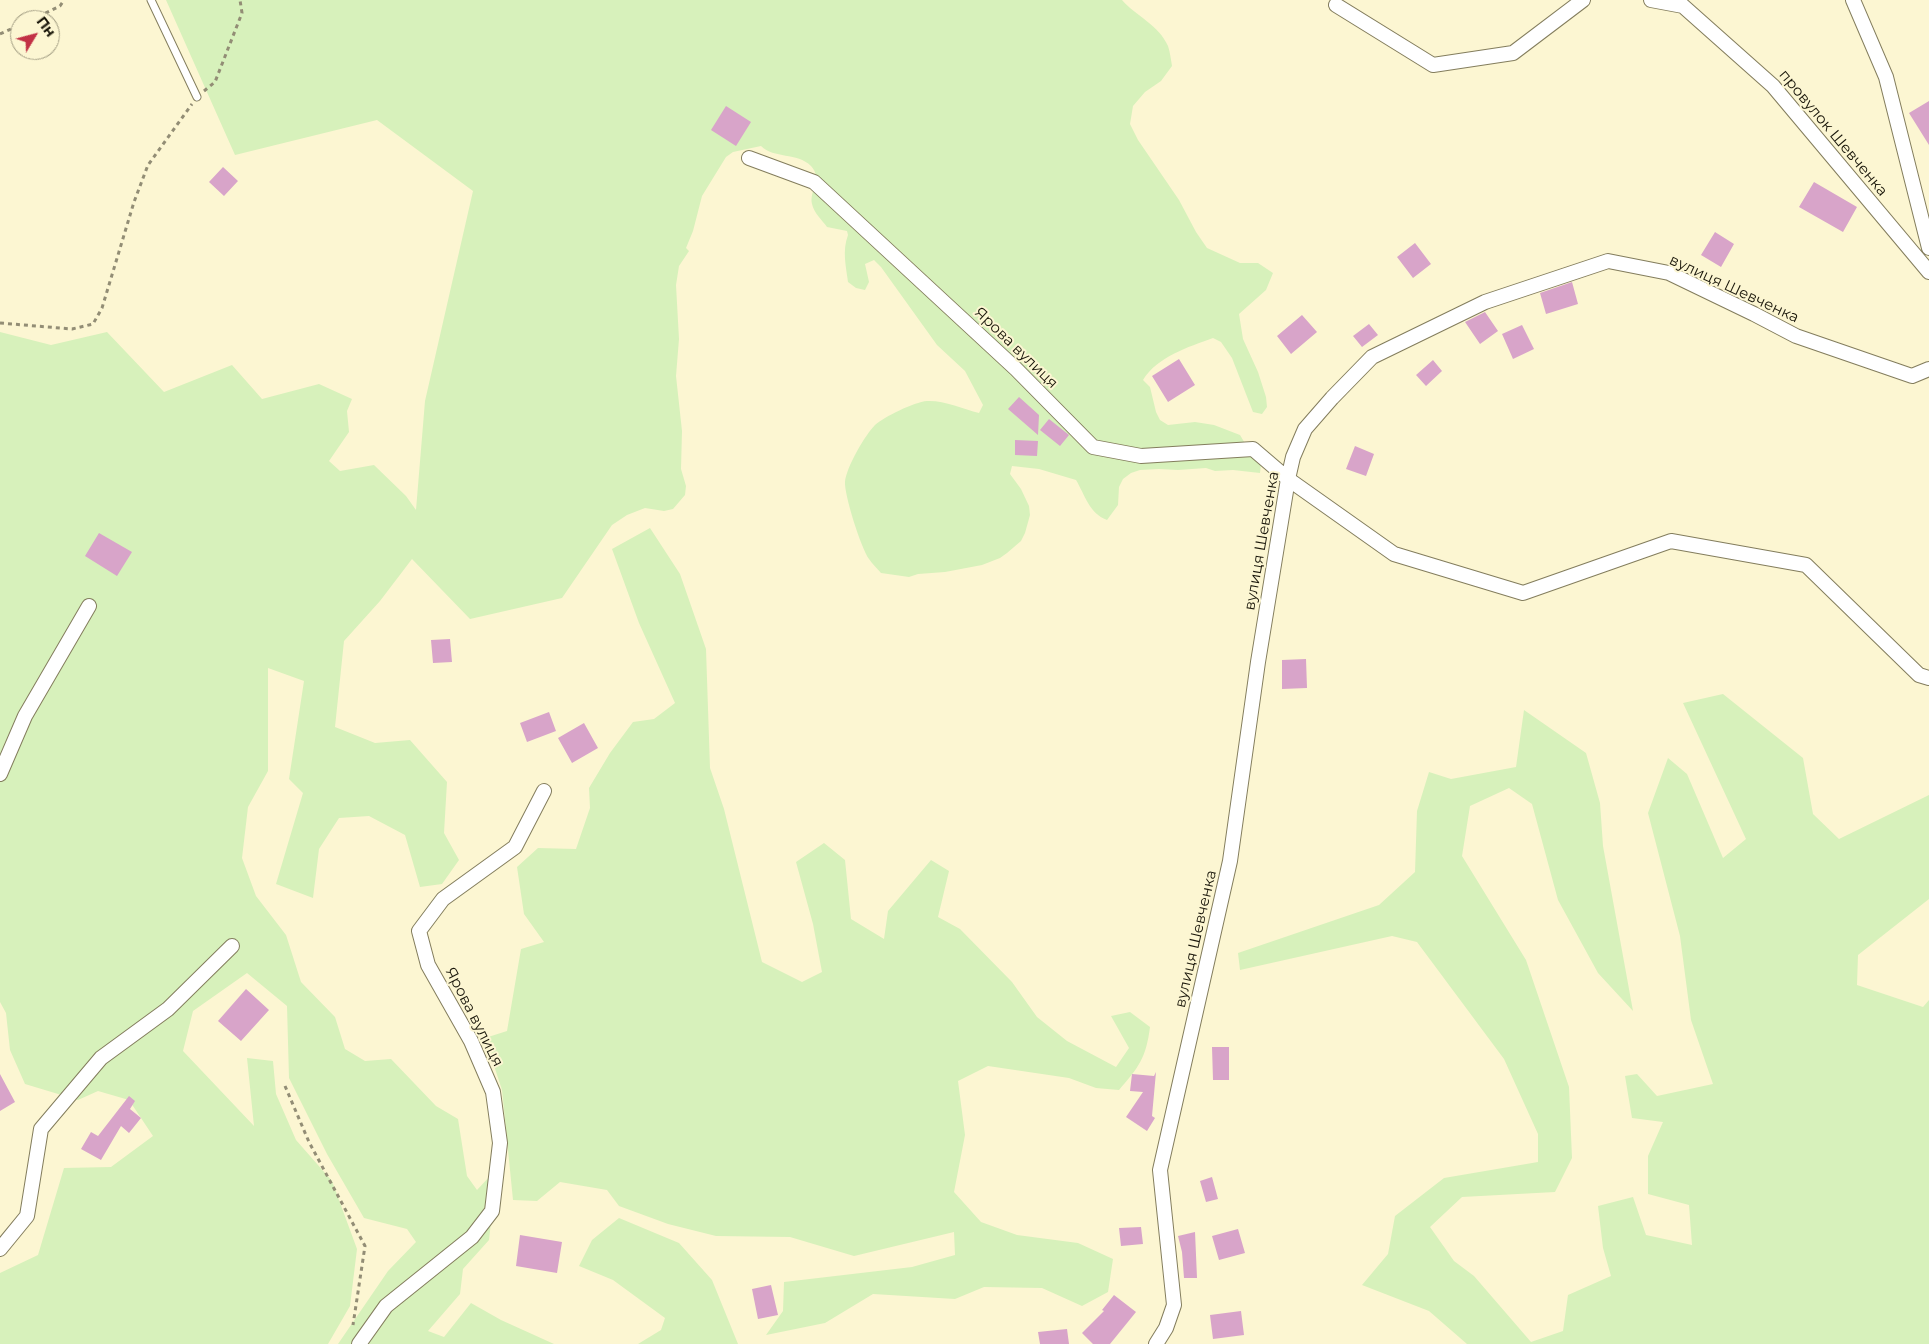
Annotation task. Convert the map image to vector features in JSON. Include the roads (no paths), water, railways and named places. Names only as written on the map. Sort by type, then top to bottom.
[{"type":"street","points":[[1336,5],[1433,65],[1513,53],[1583,0]]},
{"type":"street","name":"провулок Шевченка","points":[[1651,0],[1684,6],[1773,86],[1929,272]]},
{"type":"street","points":[[1853,0],[1886,77],[1929,248]]},
{"type":"street","name":"Ярова вулиця","points":[[749,158],[814,182],[1016,369],[1093,447],[1141,456],[1253,449],[1288,479],[1394,554],[1523,593],[1671,541],[1806,565],[1919,675],[1929,678]]},
{"type":"street","name":"вулиця Шевченка","points":[[1156,1344],[1166,1328],[1174,1304],[1160,1170],[1230,861],[1258,662],[1288,479],[1293,458],[1305,429],[1372,357],[1485,302],[1608,261],[1668,273],[1796,336],[1912,376],[1929,369]]},
{"type":"street","points":[[0,774],[24,716],[89,606]]},
{"type":"street","name":"Ярова вулиця","points":[[355,1339],[386,1306],[472,1237],[492,1211],[500,1143],[493,1092],[470,1041],[428,965],[419,931],[443,899],[515,847],[544,791]]},
{"type":"street","points":[[0,1249],[27,1216],[41,1129],[101,1058],[168,1009],[232,946]]},
{"type":"lane","points":[[152,0],[197,97]]}]
